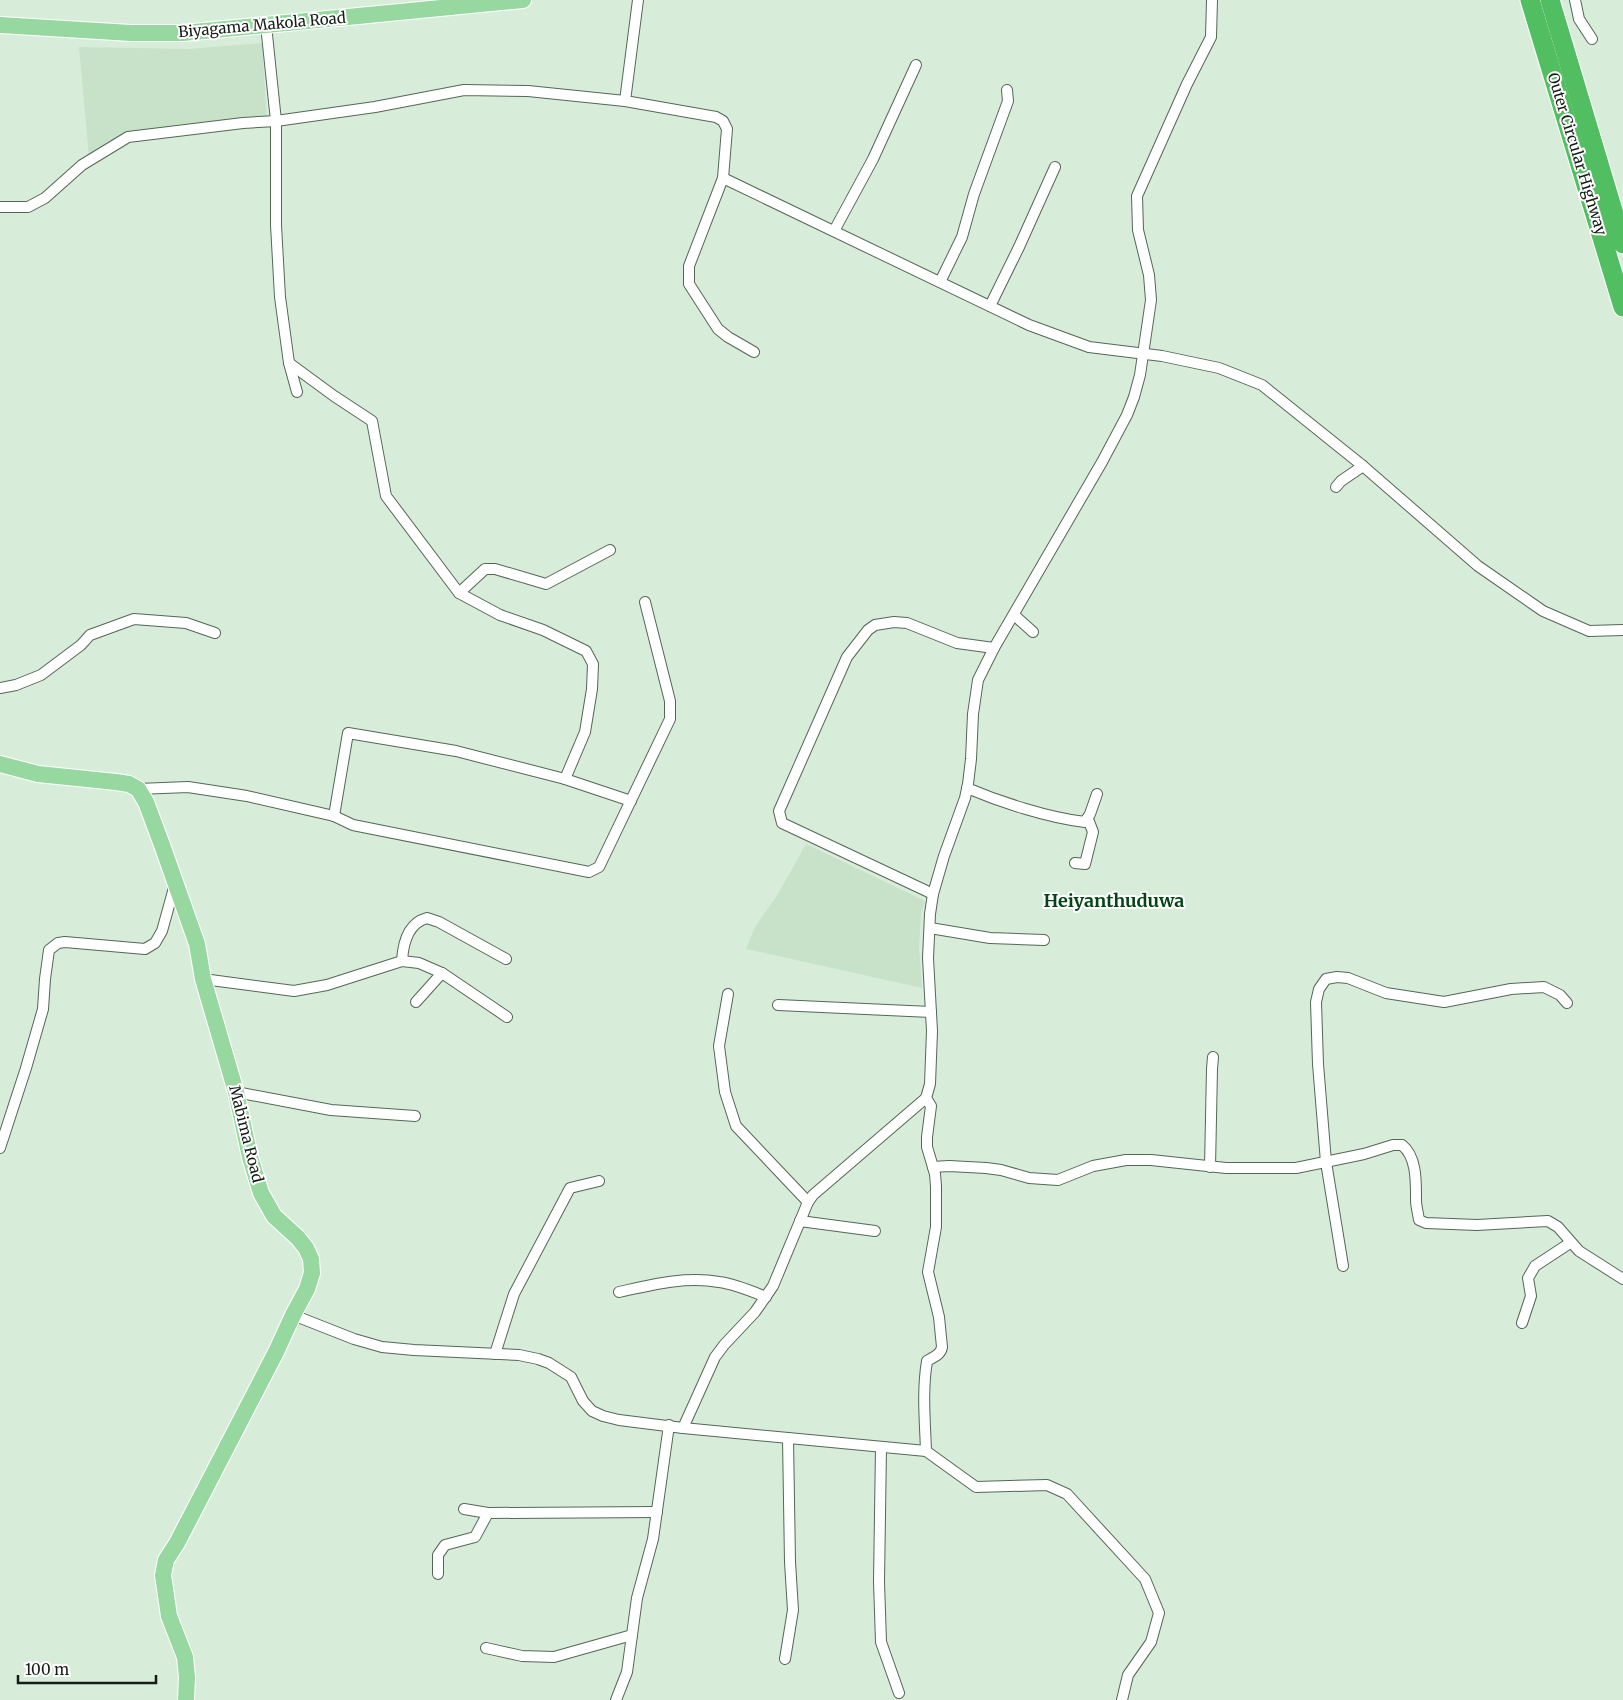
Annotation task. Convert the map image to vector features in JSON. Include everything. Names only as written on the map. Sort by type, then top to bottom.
[{"type":"highway","name":"Outer Circular Highway","points":[[1530,0],[1623,308]]},
{"type":"highway","name":"Outer Circular Highway","points":[[1550,0],[1623,244]]},
{"type":"main road","name":"Biyagama Makola Road","points":[[0,25],[183,33],[523,0]]},
{"type":"main road","points":[[0,764],[38,774],[129,784],[138,789]]},
{"type":"main road","name":"Mabima Road","points":[[138,789],[146,802],[197,944],[204,979],[236,1092],[250,1157],[261,1193],[274,1216],[306,1248],[311,1259],[312,1273],[307,1289],[292,1315],[276,1352],[177,1543],[166,1560],[163,1575],[164,1593],[169,1616],[184,1657],[187,1677],[186,1700]]},
{"type":"street","points":[[625,101],[638,0]]},
{"type":"street","points":[[683,1428],[715,1357],[766,1297],[779,1273],[808,1202],[820,1188],[910,1114],[926,1098],[930,1084],[932,1051],[928,958],[934,894],[944,856],[967,788],[971,766],[975,696],[978,680],[994,648],[1085,492],[1127,415],[1140,375],[1151,300],[1149,275],[1138,230],[1137,196],[1187,84],[1211,37],[1212,0]]},
{"type":"street","points":[[1574,0],[1579,19],[1592,39]]},
{"type":"street","points":[[266,24],[276,121],[276,225],[280,288],[289,363],[297,392]]},
{"type":"street","points":[[834,231],[873,159],[916,65]]},
{"type":"street","points":[[0,207],[28,207],[45,198],[82,165],[128,137],[375,108],[464,90],[528,91],[625,101],[720,118],[724,121],[727,129],[723,178],[689,266],[690,284],[718,329],[728,338],[754,352]]},
{"type":"street","points":[[940,282],[962,237],[974,194],[1008,101],[1007,90]]},
{"type":"street","points":[[990,306],[1056,167]]},
{"type":"street","points":[[723,178],[1029,325],[1089,347],[1162,356],[1219,368],[1262,385],[1363,466],[1478,566],[1543,611],[1589,631],[1623,630]]},
{"type":"street","points":[[289,363],[372,421],[386,496],[459,593],[500,615],[543,630],[586,651],[593,664],[592,689],[585,732],[565,779]]},
{"type":"street","points":[[1336,487],[1341,481],[1363,466]]},
{"type":"street","points":[[459,593],[485,569],[495,569],[546,584],[610,550]]},
{"type":"street","points":[[138,789],[188,787],[247,796],[334,816],[353,825],[589,872],[599,867],[670,719],[670,701],[645,602]]},
{"type":"street","points":[[1014,615],[1033,632]]},
{"type":"street","points":[[0,688],[16,685],[41,675],[81,645],[90,635],[134,619],[186,623],[215,633]]},
{"type":"street","points":[[934,894],[782,822],[778,812],[847,657],[868,630],[875,625],[894,622],[907,623],[957,643],[994,648]]},
{"type":"street","points":[[334,816],[348,733],[456,751],[565,779],[630,801]]},
{"type":"street","points":[[967,788],[1004,802],[1055,816],[1085,822],[1088,820]]},
{"type":"street","points":[[1075,864],[1085,864],[1087,858],[1094,832],[1088,820],[1097,794]]},
{"type":"street","points":[[0,1148],[43,1009],[49,950],[58,943],[65,942],[145,949],[156,943],[162,931],[176,883]]},
{"type":"street","points":[[402,961],[405,940],[416,924],[427,918],[439,922],[506,959]]},
{"type":"street","points":[[930,928],[990,938],[1044,940]]},
{"type":"street","points":[[204,979],[294,990],[327,985],[402,961],[419,963],[442,974],[507,1017]]},
{"type":"street","points":[[416,1002],[442,974]]},
{"type":"street","points":[[1343,1266],[1326,1162],[1318,1064],[1316,1002],[1319,989],[1326,979],[1348,978],[1386,993],[1444,1002],[1511,989],[1544,988],[1560,995],[1567,1003]]},
{"type":"street","points":[[728,994],[720,1046],[725,1092],[736,1126],[808,1202]]},
{"type":"street","points":[[778,1005],[931,1012]]},
{"type":"street","points":[[1210,1167],[1213,1057]]},
{"type":"street","points":[[236,1092],[331,1110],[415,1116]]},
{"type":"street","points":[[926,1098],[931,1106],[927,1147],[936,1186],[936,1227],[928,1272],[939,1317],[942,1347],[938,1354],[927,1361],[925,1373],[926,1451]]},
{"type":"street","points":[[933,1167],[986,1168],[1001,1170],[1028,1178],[1058,1180],[1093,1166],[1126,1160],[1151,1160],[1210,1167],[1296,1168],[1364,1154],[1393,1145],[1402,1145],[1408,1150],[1413,1164],[1419,1220],[1426,1223],[1477,1225],[1548,1221],[1558,1227],[1570,1243],[1579,1251],[1623,1279]]},
{"type":"street","points":[[495,1354],[514,1294],[570,1188],[599,1181]]},
{"type":"street","points":[[800,1221],[875,1231]]},
{"type":"street","points":[[1522,1323],[1530,1296],[1528,1278],[1531,1272],[1535,1266],[1570,1243]]},
{"type":"street","points":[[619,1292],[681,1281],[704,1280],[728,1284],[766,1297]]},
{"type":"street","points":[[292,1315],[354,1339],[382,1347],[495,1354],[538,1359],[562,1370],[571,1377],[583,1401],[592,1411],[619,1420],[683,1428],[926,1451],[976,1487],[1047,1485],[1067,1494],[1145,1579],[1159,1613],[1152,1642],[1128,1675],[1122,1700]]},
{"type":"street","points":[[616,1700],[627,1672],[637,1598],[653,1539],[669,1426]]},
{"type":"street","points":[[785,1659],[793,1610],[790,1562],[788,1438]]},
{"type":"street","points":[[882,1447],[879,1573],[882,1642],[899,1694]]},
{"type":"street","points":[[464,1509],[488,1513],[657,1512]]},
{"type":"street","points":[[438,1574],[438,1554],[445,1545],[474,1537],[488,1513]]},
{"type":"street","points":[[486,1648],[522,1656],[554,1657],[632,1635]]},
{"type":"shaded area","points":[[262,43],[267,120],[118,138],[89,157],[79,47],[189,49]]},
{"type":"shaded area","points":[[806,844],[925,901],[921,914],[919,947],[922,988],[746,949],[755,927],[778,894]]},
{"type":"district","name":"Heiyanthuduwa","points":[[1114,901]]}]
